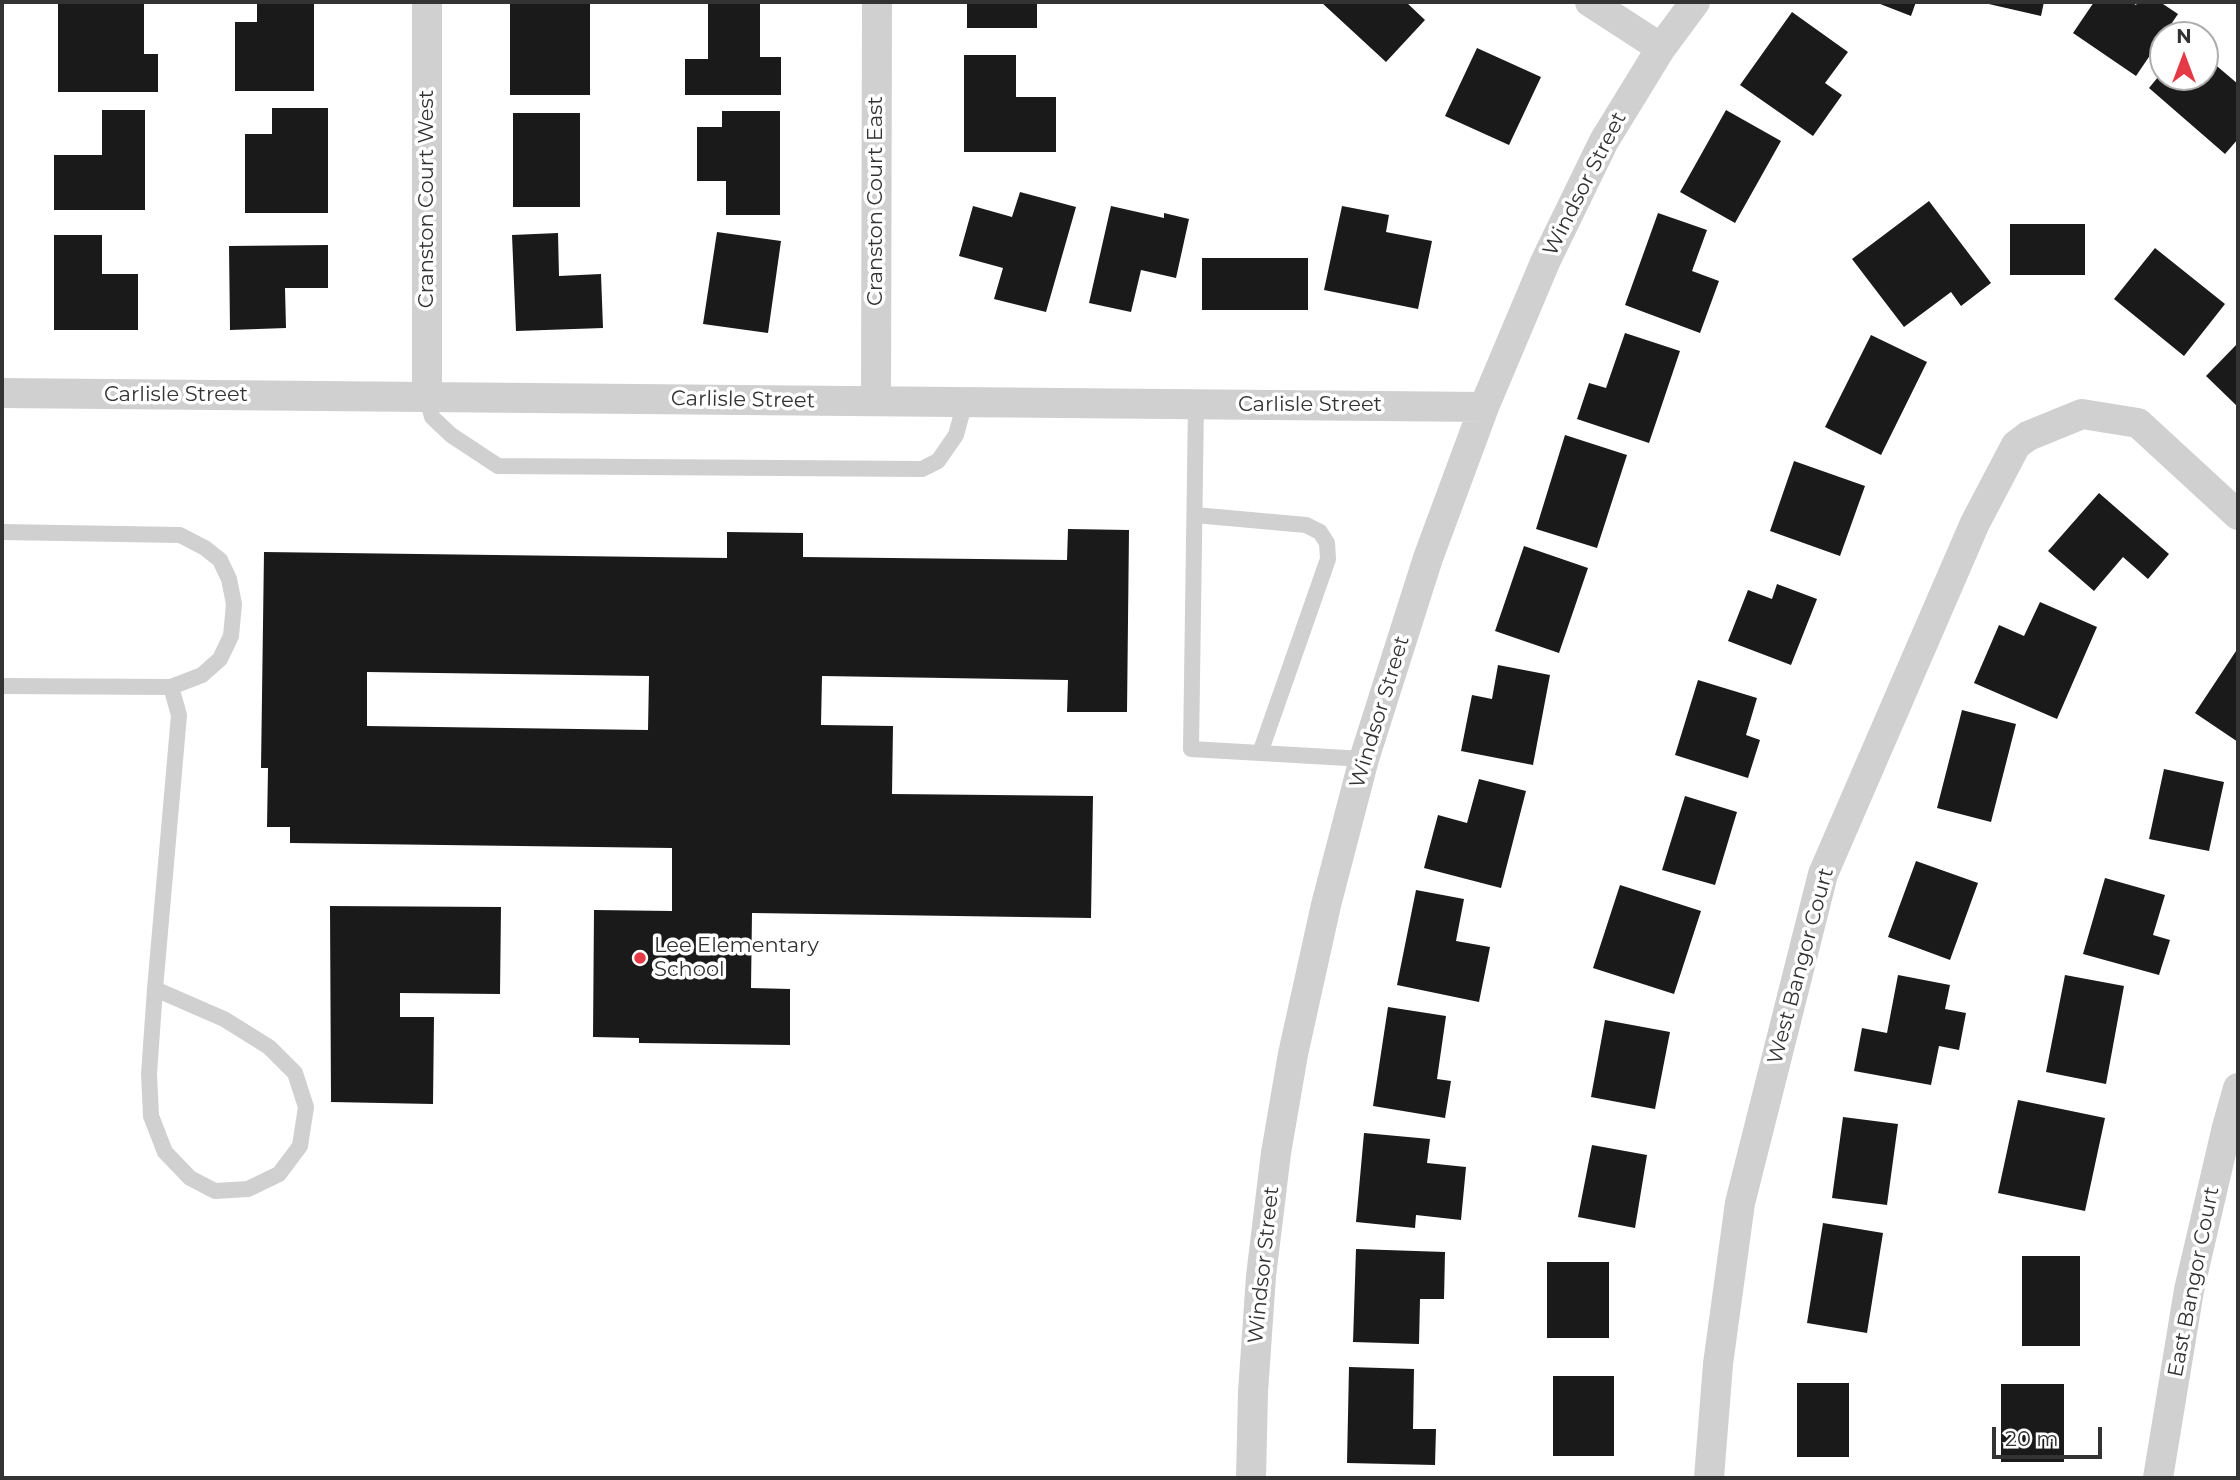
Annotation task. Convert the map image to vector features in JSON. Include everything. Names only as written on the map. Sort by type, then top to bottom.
[{"type":"street","name":"Cranston Court West","points":[[427,397],[428,2]]},
{"type":"street","name":"Cranston Court East","points":[[876,401],[877,2]]},
{"type":"street","points":[[1590,2],[1661,48]]},
{"type":"street","name":"Windsor Street","points":[[1251,1478],[1253,1392],[1261,1276],[1276,1153],[1293,1054],[1326,905],[1364,758],[1428,558],[1484,407],[1575,197],[1604,141],[1661,48],[1695,2]]},
{"type":"street","name":"Carlisle Street","points":[[2,393],[1484,407]]},
{"type":"street","name":"West Bangor Court","points":[[1709,1478],[1718,1364],[1740,1203],[1823,874],[1975,523],[2016,445],[2028,436],[2082,414],[2138,423],[2238,515]]},
{"type":"street","name":"East Bangor Court","points":[[2158,1478],[2189,1290],[2238,1088]]},
{"type":"lane","points":[[427,397],[432,417],[451,435],[498,466],[922,469],[938,461],[956,435],[965,402]]},
{"type":"lane","points":[[1196,404],[1191,749],[1364,758]]},
{"type":"lane","points":[[1195,515],[1306,525],[1320,532],[1327,543],[1328,559],[1260,753]]},
{"type":"lane","points":[[2,533],[140,533],[180,536],[205,548],[220,560],[229,579],[234,604],[231,636],[220,659],[202,675],[171,687],[2,686]]},
{"type":"lane","points":[[155,989],[224,1018],[269,1047],[295,1073],[306,1107],[300,1146],[279,1174],[248,1189],[215,1191],[190,1178],[165,1152],[151,1116],[149,1074],[155,989],[178,715],[171,687]]},
{"type":"building","points":[[58,2],[144,2],[144,54],[158,54],[158,92],[58,92]]},
{"type":"building","points":[[257,2],[314,2],[314,91],[235,91],[235,22],[257,22]]},
{"type":"building","points":[[510,2],[590,2],[590,95],[510,95]]},
{"type":"building","points":[[708,2],[760,2],[760,57],[781,57],[781,95],[685,95],[685,59],[708,59]]},
{"type":"building","points":[[967,2],[1037,2],[1037,28],[967,28]]},
{"type":"building","points":[[1321,2],[1406,2],[1425,20],[1386,62]]},
{"type":"building","points":[[1875,2],[1916,2],[1911,16]]},
{"type":"building","points":[[1980,2],[2044,2],[2041,16]]},
{"type":"building","points":[[2094,2],[2131,2],[2136,5],[2138,2],[2160,2],[2178,14],[2173,21],[2149,21],[2149,57],[2136,76],[2073,33]]},
{"type":"building","points":[[1792,12],[1848,52],[1825,83],[1842,95],[1813,136],[1740,85]]},
{"type":"building","points":[[1477,48],[1541,77],[1509,145],[1445,116]]},
{"type":"building","points":[[964,55],[1016,55],[1016,97],[1056,97],[1056,152],[964,152]]},
{"type":"building","points":[[2219,68],[2238,84],[2238,139],[2225,154],[2152,91],[2219,91]]},
{"type":"building","points":[[272,108],[328,108],[328,213],[245,213],[245,134],[272,134]]},
{"type":"building","points":[[102,110],[145,110],[145,210],[54,210],[54,155],[102,155]]},
{"type":"building","points":[[1726,110],[1781,141],[1735,223],[1680,192]]},
{"type":"building","points":[[722,111],[780,111],[780,215],[726,215],[726,181],[697,181],[697,127],[722,127]]},
{"type":"building","points":[[513,113],[580,113],[580,207],[513,207]]},
{"type":"building","points":[[1020,192],[1076,207],[1046,312],[994,299],[1003,268],[959,256],[973,206],[1012,217]]},
{"type":"building","points":[[1929,201],[1991,283],[1961,306],[1951,292],[1904,327],[1852,259]]},
{"type":"building","points":[[1111,206],[1164,218],[1164,213],[1189,219],[1176,278],[1141,270],[1131,312],[1089,303]]},
{"type":"building","points":[[1342,206],[1389,215],[1386,232],[1432,241],[1418,309],[1324,290]]},
{"type":"building","points":[[1658,213],[1707,230],[1692,271],[1719,281],[1700,333],[1625,305]]},
{"type":"building","points":[[2010,224],[2085,224],[2085,275],[2010,275]]},
{"type":"building","points":[[717,232],[781,241],[768,333],[703,324]]},
{"type":"building","points":[[558,233],[559,276],[601,274],[603,328],[516,331],[512,235]]},
{"type":"building","points":[[54,235],[102,235],[102,274],[138,274],[138,330],[54,330]]},
{"type":"building","points":[[328,245],[328,288],[285,288],[286,328],[230,330],[229,246]]},
{"type":"building","points":[[2155,248],[2225,304],[2184,356],[2114,299]]},
{"type":"building","points":[[1202,258],[1308,258],[1308,310],[1202,310]]},
{"type":"building","points":[[1625,333],[1680,351],[1649,443],[1577,419],[1589,383],[1606,388]]},
{"type":"building","points":[[1871,335],[1927,362],[1881,455],[1825,427]]},
{"type":"building","points":[[2238,343],[2238,407],[2206,376]]},
{"type":"building","points":[[1565,435],[1627,455],[1597,548],[1536,529]]},
{"type":"building","points":[[1794,461],[1865,486],[1840,556],[1770,531]]},
{"type":"building","points":[[2099,493],[2169,554],[2148,579],[2123,557],[2094,591],[2048,551]]},
{"type":"building","points":[[1068,529],[1129,530],[1127,712],[1067,712],[1068,680],[822,676],[821,725],[893,726],[892,794],[1093,796],[1091,918],[752,913],[751,988],[790,989],[790,1045],[639,1043],[639,1038],[593,1037],[594,910],[672,911],[672,848],[290,843],[290,827],[267,827],[268,768],[261,768],[264,552],[727,558],[727,532],[803,533],[803,557],[1067,560]],"holes":[[[367,672],[649,676],[648,730],[367,726]]]},
{"type":"building","points":[[1524,546],[1588,568],[1559,653],[1495,631]]},
{"type":"building","points":[[1777,584],[1817,599],[1791,665],[1728,641],[1748,590],[1772,599]]},
{"type":"building","points":[[2040,602],[2097,627],[2057,719],[1974,683],[1999,625],[2024,636]]},
{"type":"building","points":[[2238,648],[2238,742],[2195,713]]},
{"type":"building","points":[[1498,665],[1550,675],[1533,765],[1461,751],[1472,695],[1492,699]]},
{"type":"building","points":[[1698,680],[1757,698],[1746,735],[1760,740],[1748,778],[1675,755]]},
{"type":"building","points":[[1962,710],[2016,724],[1991,822],[1937,808]]},
{"type":"building","points":[[2164,769],[2224,782],[2209,851],[2149,839]]},
{"type":"building","points":[[1479,779],[1526,791],[1501,888],[1424,868],[1438,815],[1467,823]]},
{"type":"building","points":[[1685,796],[1737,812],[1715,885],[1662,870]]},
{"type":"building","points":[[1916,861],[1978,883],[1950,960],[1888,937]]},
{"type":"building","points":[[2105,878],[2165,895],[2153,935],[2170,940],[2159,975],[2083,954]]},
{"type":"building","points":[[1620,885],[1701,911],[1674,994],[1593,968]]},
{"type":"building","points":[[1416,890],[1464,899],[1456,941],[1490,947],[1479,1002],[1397,985]]},
{"type":"building","points":[[330,906],[501,907],[500,994],[400,993],[400,1017],[434,1017],[433,1104],[331,1102]]},
{"type":"building","points":[[1898,975],[1950,985],[1945,1009],[1966,1013],[1959,1050],[1939,1046],[1931,1085],[1854,1071],[1862,1028],[1887,1033]]},
{"type":"building","points":[[2065,975],[2124,986],[2106,1084],[2046,1072]]},
{"type":"building","points":[[1388,1007],[1446,1016],[1437,1079],[1451,1081],[1445,1118],[1373,1106]]},
{"type":"building","points":[[1605,1020],[1670,1032],[1655,1109],[1591,1097]]},
{"type":"building","points":[[2018,1100],[2105,1118],[2085,1211],[1998,1193]]},
{"type":"building","points":[[1843,1117],[1898,1124],[1887,1205],[1832,1198]]},
{"type":"building","points":[[1364,1133],[1430,1139],[1427,1163],[1466,1167],[1461,1220],[1416,1215],[1415,1228],[1356,1222]]},
{"type":"building","points":[[1592,1145],[1647,1155],[1635,1228],[1578,1217]]},
{"type":"building","points":[[1823,1223],[1883,1233],[1867,1333],[1807,1323]]},
{"type":"building","points":[[1356,1249],[1445,1252],[1444,1299],[1420,1299],[1419,1344],[1353,1342]]},
{"type":"building","points":[[2022,1256],[2080,1256],[2080,1346],[2022,1346]]},
{"type":"building","points":[[1547,1262],[1609,1262],[1609,1338],[1547,1338]]},
{"type":"building","points":[[1349,1367],[1414,1369],[1413,1429],[1436,1429],[1435,1465],[1347,1463]]},
{"type":"building","points":[[1553,1376],[1614,1376],[1614,1456],[1553,1456]]},
{"type":"building","points":[[1797,1383],[1849,1383],[1849,1457],[1797,1457]]},
{"type":"building","points":[[2001,1384],[2064,1384],[2064,1462],[2001,1462]]},
{"type":"place","name":"Lee Elementary School","points":[[640,958]]}]
